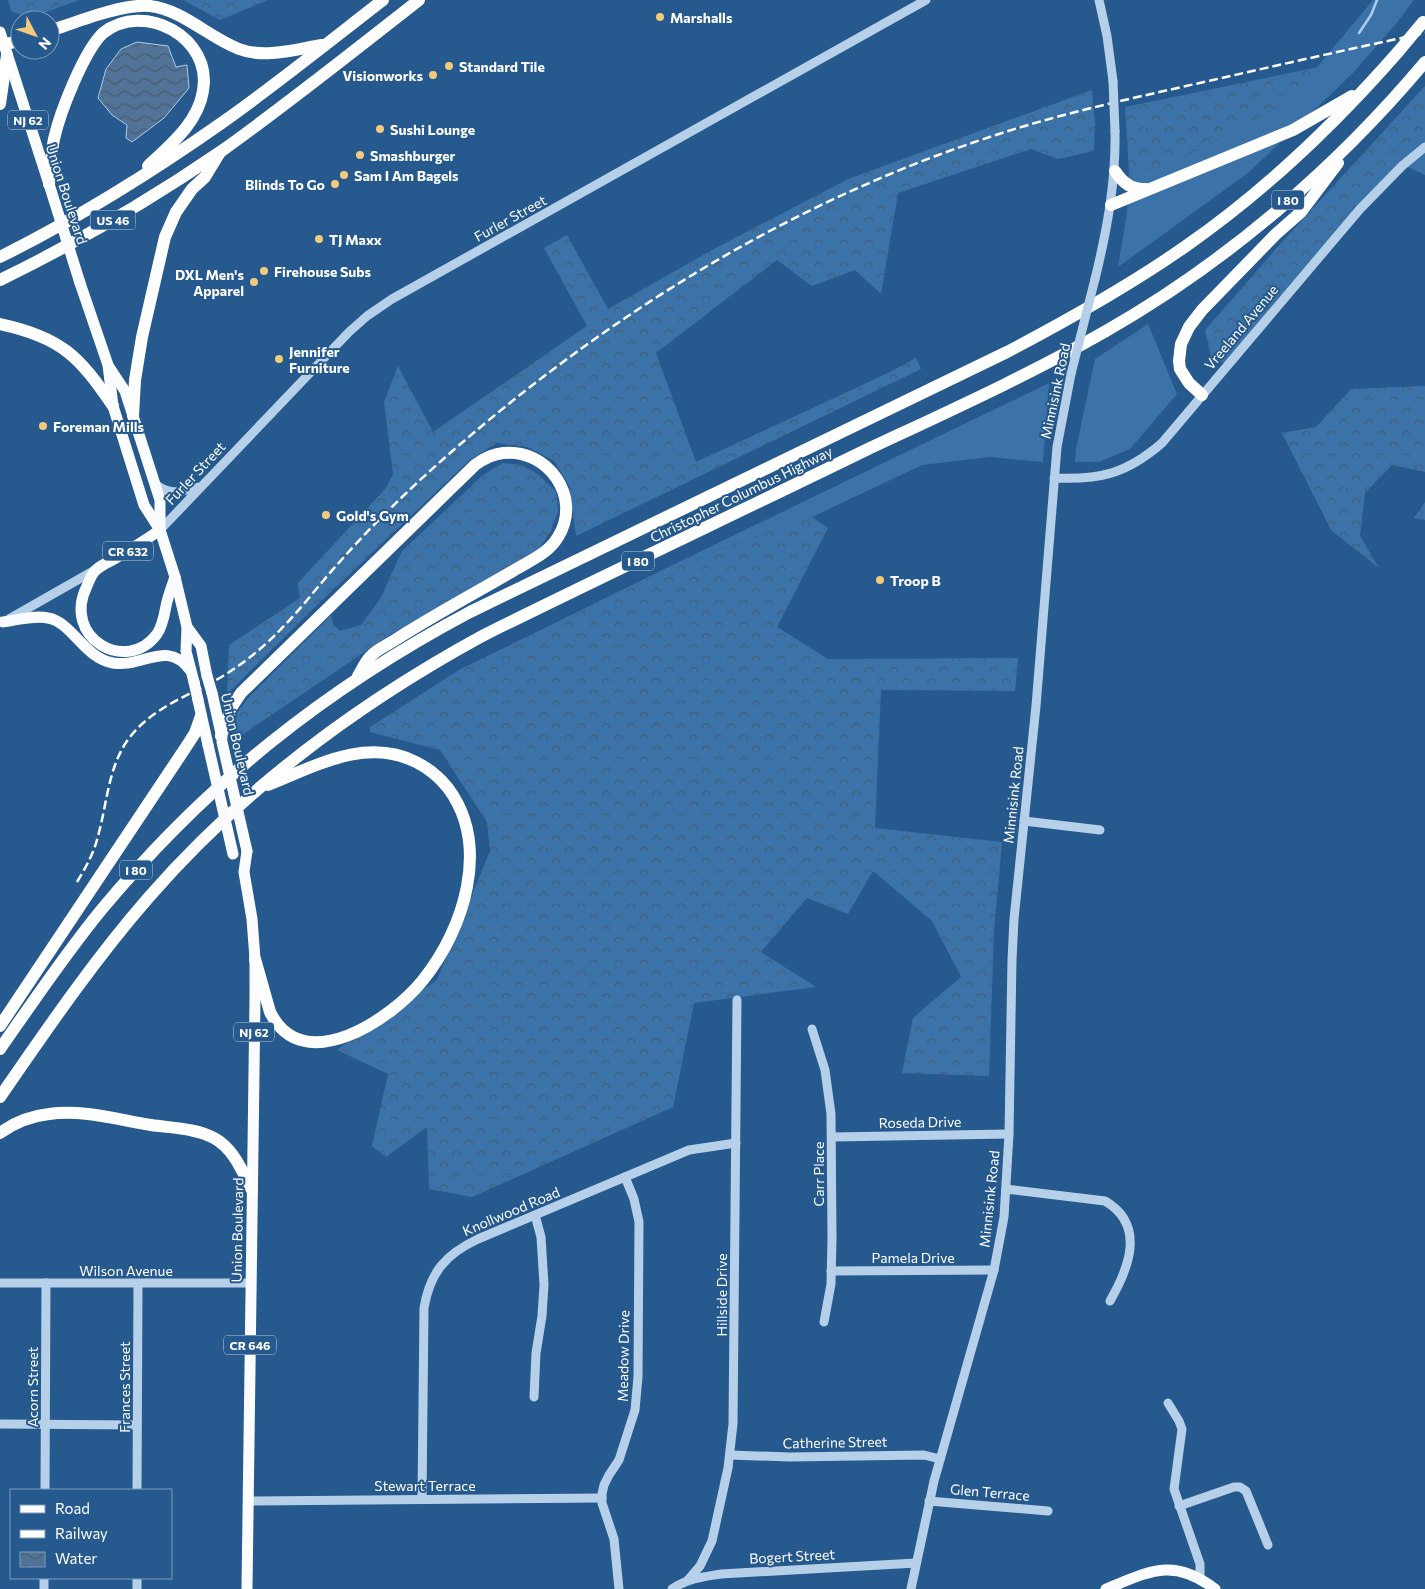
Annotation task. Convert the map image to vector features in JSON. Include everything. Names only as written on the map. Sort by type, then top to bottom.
[{"type":"highway","name":"US 46","points":[[0,257],[73,219],[224,121],[383,0]]},
{"type":"highway","name":"US 46","points":[[0,280],[100,228],[221,151],[419,0]]},
{"type":"highway","points":[[60,27],[127,7],[150,6],[171,11],[228,44],[248,52],[271,53],[324,45]]},
{"type":"highway","points":[[48,184],[54,140],[60,120],[90,49],[104,32],[112,27],[130,20],[150,20],[170,26],[193,46],[201,65],[203,91],[198,109],[190,123],[131,183]]},
{"type":"highway","name":"Christopher Columbus Highway","points":[[0,1049],[83,933],[122,886],[207,796],[240,766],[301,718],[412,644],[496,599],[1000,356],[1087,309],[1162,262],[1229,214],[1289,163],[1364,90],[1424,21]]},
{"type":"highway","points":[[0,104],[6,50],[10,47]]},
{"type":"highway","name":"Christopher Columbus Highway","points":[[0,1097],[120,930],[181,861],[257,790],[319,739],[369,703],[460,648],[1017,378],[1109,330],[1179,284],[1236,243],[1306,184],[1364,129],[1425,62]]},
{"type":"highway","points":[[1111,205],[1293,130],[1364,90]]},
{"type":"highway","points":[[1202,395],[1189,383],[1180,369],[1181,344],[1188,327],[1202,310],[1276,234],[1301,212],[1364,129]]},
{"type":"highway","points":[[133,416],[142,337],[166,237],[176,212],[192,189],[205,177],[221,151]]},
{"type":"highway","points":[[1115,171],[1123,182],[1134,188],[1146,189],[1155,186]]},
{"type":"highway","points":[[0,324],[30,331],[60,346],[86,368],[113,406]]},
{"type":"highway","points":[[222,739],[230,708],[241,693],[475,465],[491,456],[509,453],[530,456],[547,466],[561,484],[566,504],[564,525],[553,544],[538,557],[370,656],[357,679]]},
{"type":"highway","points":[[0,1026],[186,747],[195,733],[201,716]]},
{"type":"highway","points":[[255,958],[270,1012],[274,1020],[286,1032],[300,1040],[318,1043],[351,1034],[396,1007],[422,982],[433,967],[450,937],[462,907],[469,858],[467,831],[453,796],[429,770],[398,755],[374,751],[348,754],[257,790]]},
{"type":"highway","points":[[0,1133],[23,1120],[50,1113],[63,1112],[195,1132],[214,1138],[229,1150],[252,1190]]},
{"type":"main road","name":"Union Boulevard","points":[[0,32],[108,365],[113,406],[144,504],[160,530],[175,576],[187,627],[186,651],[233,854],[244,872]]},
{"type":"main road","name":"Union Boulevard","points":[[108,365],[125,391],[160,500],[160,530]]},
{"type":"main road","name":"CR 632","points":[[95,570],[160,530]]},
{"type":"main road","points":[[95,570],[81,599],[80,613],[83,623],[87,632],[97,643],[108,648],[124,651],[139,648],[156,634],[163,623],[166,605],[175,576]]},
{"type":"main road","points":[[1,623],[48,618],[62,625],[84,648],[102,660],[124,664],[168,655],[182,660],[192,677]]},
{"type":"main road","name":"Union Boulevard","points":[[187,627],[200,646],[247,851],[244,872],[252,919],[255,958],[247,1589]]},
{"type":"main road","points":[[1106,1589],[1145,1573],[1170,1569],[1200,1578],[1215,1589]]},
{"type":"street","name":"Furler Street","points":[[160,530],[328,353],[367,316],[392,299],[926,0]]},
{"type":"street","name":"Minnisink Road","points":[[911,1589],[929,1501],[994,1270],[1001,1235],[1009,1134],[1012,960],[1060,422],[1095,279],[1111,205],[1115,171],[1113,81],[1107,36],[1099,0]]},
{"type":"street","name":"Vreeland Avenue","points":[[1054,478],[1083,479],[1119,470],[1135,463],[1162,442],[1360,208],[1396,172],[1425,147]]},
{"type":"street","points":[[154,482],[163,490],[172,492],[201,487]]},
{"type":"street","name":"CR 632","points":[[1,623],[95,570]]},
{"type":"street","points":[[1024,821],[1100,830]]},
{"type":"street","name":"Hillside Drive","points":[[688,1580],[700,1566],[712,1541],[730,1455],[734,1402],[737,1000]]},
{"type":"street","name":"Carr Place","points":[[812,1029],[828,1085],[832,1137],[831,1271],[824,1322]]},
{"type":"street","name":"Roseda Drive","points":[[832,1137],[1009,1134]]},
{"type":"street","name":"Knollwood Road","points":[[422,1499],[424,1308],[428,1288],[442,1264],[462,1247],[689,1150],[736,1143]]},
{"type":"street","name":"Meadow Drive","points":[[602,1498],[604,1485],[619,1460],[626,1441],[635,1410],[638,1377],[639,1222],[634,1199],[625,1177]]},
{"type":"street","points":[[1006,1189],[1105,1201],[1118,1210],[1127,1222],[1130,1246],[1126,1269],[1110,1302]]},
{"type":"street","points":[[534,1397],[536,1353],[542,1316],[544,1285],[541,1237],[535,1215]]},
{"type":"street","name":"Pamela Drive","points":[[831,1271],[994,1270]]},
{"type":"street","name":"Wilson Avenue","points":[[0,1283],[251,1283]]},
{"type":"street","name":"Acorn Street","points":[[45,1489],[46,1283]]},
{"type":"street","name":"Frances Street","points":[[137,1489],[138,1284]]},
{"type":"street","points":[[1168,1403],[1182,1429],[1174,1489],[1200,1564],[1200,1578]]},
{"type":"street","points":[[0,1424],[137,1425]]},
{"type":"street","name":"Catherine Street","points":[[730,1455],[790,1457],[924,1455],[940,1459]]},
{"type":"street","points":[[1179,1506],[1234,1486],[1240,1487],[1246,1491],[1268,1545]]},
{"type":"street","points":[[602,1498],[614,1538],[619,1589]]},
{"type":"street","name":"Stewart Terrace","points":[[248,1501],[602,1498]]},
{"type":"street","name":"Glen Terrace","points":[[929,1501],[1048,1511]]},
{"type":"street","name":"Bogert Street","points":[[672,1589],[688,1580],[721,1574],[916,1562]]},
{"type":"green space","points":[[8,0],[79,0],[52,10],[11,10]]},
{"type":"green space","points":[[183,0],[268,0],[220,20]]},
{"type":"green space","points":[[1373,0],[1414,0],[1352,74],[1248,173],[1118,267],[1127,213],[1129,171],[1171,165],[1289,101]]},
{"type":"green space","points":[[1319,67],[1289,101],[1171,165],[1129,171],[1125,107]]},
{"type":"green space","points":[[1425,86],[1425,175],[1404,165],[1229,365],[1211,357],[1205,330],[1283,241]]},
{"type":"green space","points":[[1092,90],[1095,124],[1094,151],[1058,159],[1031,149],[898,193],[881,294],[855,270],[812,286],[777,260],[656,353],[696,462],[888,373],[916,358],[921,369],[576,536],[569,485],[554,461],[528,447],[497,443],[471,459],[319,603],[227,694],[229,645],[300,598],[298,583],[386,488],[393,474],[384,402],[398,366],[433,432],[587,326],[544,248],[567,235],[608,309],[712,250],[848,179]]},
{"type":"green space","points":[[1148,324],[1177,394],[1130,449],[1099,462],[1075,462],[1095,359]]},
{"type":"green space","points":[[1049,383],[1043,462],[990,457],[922,465],[812,517],[695,559],[693,555]]},
{"type":"green space","points":[[1425,386],[1425,472],[1392,465],[1365,493],[1360,536],[1379,568],[1331,530],[1282,433],[1316,427],[1351,389]]},
{"type":"green space","points":[[503,463],[522,465],[539,475],[556,492],[558,511],[551,531],[539,549],[388,636],[233,741],[237,713],[248,698],[331,615],[333,624],[340,631],[361,625],[380,599],[402,551],[483,475]]},
{"type":"green space","points":[[1425,502],[1425,520],[1414,518]]},
{"type":"green space","points":[[812,517],[828,528],[777,627],[828,659],[1018,658],[1015,691],[881,690],[875,828],[1002,842],[994,932],[989,1076],[902,1073],[913,1018],[961,977],[932,921],[873,871],[848,914],[807,898],[761,952],[816,987],[694,1003],[673,1107],[472,1197],[429,1189],[427,1127],[386,1157],[372,1146],[388,1074],[337,1050],[437,980],[490,851],[487,822],[440,750],[370,732],[370,727],[459,670],[693,555],[695,559]]},
{"type":"water","points":[[137,42],[168,46],[176,67],[187,65],[189,88],[164,118],[132,142],[126,138],[127,125],[112,115],[98,98],[106,69],[121,49]]},
{"type":"waterway","points":[[1359,33],[1371,15],[1377,0]]},
{"type":"railway","points":[[77,882],[96,842],[116,763],[127,741],[136,730],[159,711],[223,676],[261,648],[391,508],[434,467],[511,402],[574,354],[641,308],[709,265],[779,226],[852,191],[926,160],[1002,133],[1107,104],[1425,33]]},
{"type":"place","name":"Marshalls","points":[[660,17]]},
{"type":"place","name":"Standard Tile","points":[[449,66]]},
{"type":"place","name":"Visionworks","points":[[433,75]]},
{"type":"place","name":"Sushi Lounge","points":[[380,129]]},
{"type":"place","name":"Smashburger","points":[[360,155]]},
{"type":"place","name":"Sam I Am Bagels","points":[[344,175]]},
{"type":"place","name":"Blinds To Go","points":[[335,184]]},
{"type":"place","name":"TJ Maxx","points":[[319,239]]},
{"type":"place","name":"Firehouse Subs","points":[[264,271]]},
{"type":"place","name":"DXL Men's Apparel","points":[[254,282]]},
{"type":"place","name":"Jennifer Furniture","points":[[279,359]]},
{"type":"place","name":"Foreman Mills","points":[[43,426]]},
{"type":"place","name":"Gold's Gym","points":[[326,515]]},
{"type":"place","name":"Troop B","points":[[880,580]]}]
